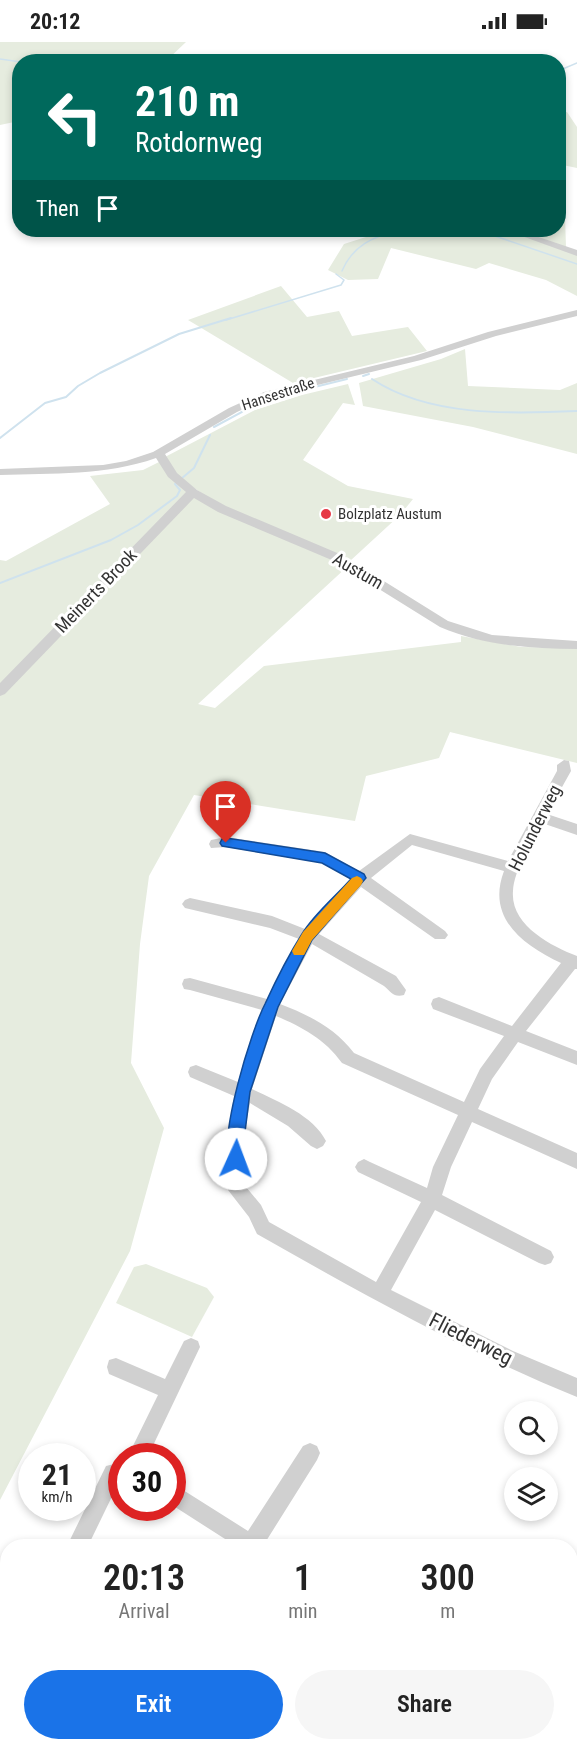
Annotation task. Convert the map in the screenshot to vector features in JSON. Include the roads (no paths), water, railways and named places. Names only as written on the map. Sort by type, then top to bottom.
[{"type":"street","points":[[530,237],[577,253]]},
{"type":"street","name":"Hansestraße","points":[[0,472],[117,467],[157,454],[233,410],[268,394],[417,358],[492,334],[577,313]]},
{"type":"street","points":[[562,318],[577,325]]},
{"type":"street","name":"Austum","points":[[157,454],[163,458],[172,475],[194,492],[222,508],[338,558],[444,624],[462,632],[510,642],[577,645]]},
{"type":"street","name":"Meinerts Brook","points":[[0,691],[194,492]]},
{"type":"street","name":"Holunderweg","points":[[564,765],[564,771],[513,868],[504,890],[507,906],[513,918],[532,938],[575,962]]},
{"type":"street","points":[[539,817],[577,830]]},
{"type":"street","name":"Fliederweg","points":[[513,868],[410,839],[360,878],[308,936],[271,1006],[243,1092],[237,1130],[237,1190],[255,1211],[263,1228],[380,1293],[506,1358],[570,1385]]},
{"type":"street","points":[[216,844],[226,843],[325,858],[360,878],[440,935]]},
{"type":"street","points":[[190,904],[272,922],[323,942],[390,981],[398,990]]},
{"type":"street","points":[[380,1293],[432,1198],[442,1167],[486,1074],[541,998],[575,962]]},
{"type":"street","points":[[190,984],[271,1006],[333,1037],[348,1059],[577,1161]]},
{"type":"street","points":[[439,1004],[577,1058]]},
{"type":"street","points":[[196,1072],[243,1092],[309,1129],[317,1141]]},
{"type":"street","points":[[364,1167],[432,1198],[545,1257]]},
{"type":"street","points":[[144,1443],[191,1347]]},
{"type":"street","points":[[117,1367],[170,1391]]},
{"type":"street","points":[[255,1539],[310,1453]]},
{"type":"street","points":[[80,1539],[108,1483]]},
{"type":"street","points":[[186,1502],[241,1539]]},
{"type":"waterway","points":[[0,59],[12,61]]},
{"type":"waterway","points":[[566,68],[577,63]]},
{"type":"waterway","points":[[342,271],[358,248],[378,237]]},
{"type":"waterway","points":[[498,237],[577,264]]},
{"type":"waterway","points":[[226,320],[341,285],[344,280],[336,274]]},
{"type":"waterway","points":[[0,438],[45,403],[66,397],[78,386],[100,373],[179,334],[231,318]]},
{"type":"waterway","points":[[363,376],[369,374]]},
{"type":"waterway","points":[[214,427],[266,399],[347,379]]},
{"type":"waterway","points":[[372,379],[394,391],[445,407],[525,413],[577,411]]},
{"type":"waterway","points":[[0,583],[111,540],[138,525],[177,496],[180,490],[175,484],[194,468],[210,435]]},
{"type":"place","name":"Bolzplatz Austum","points":[[326,514]]}]
